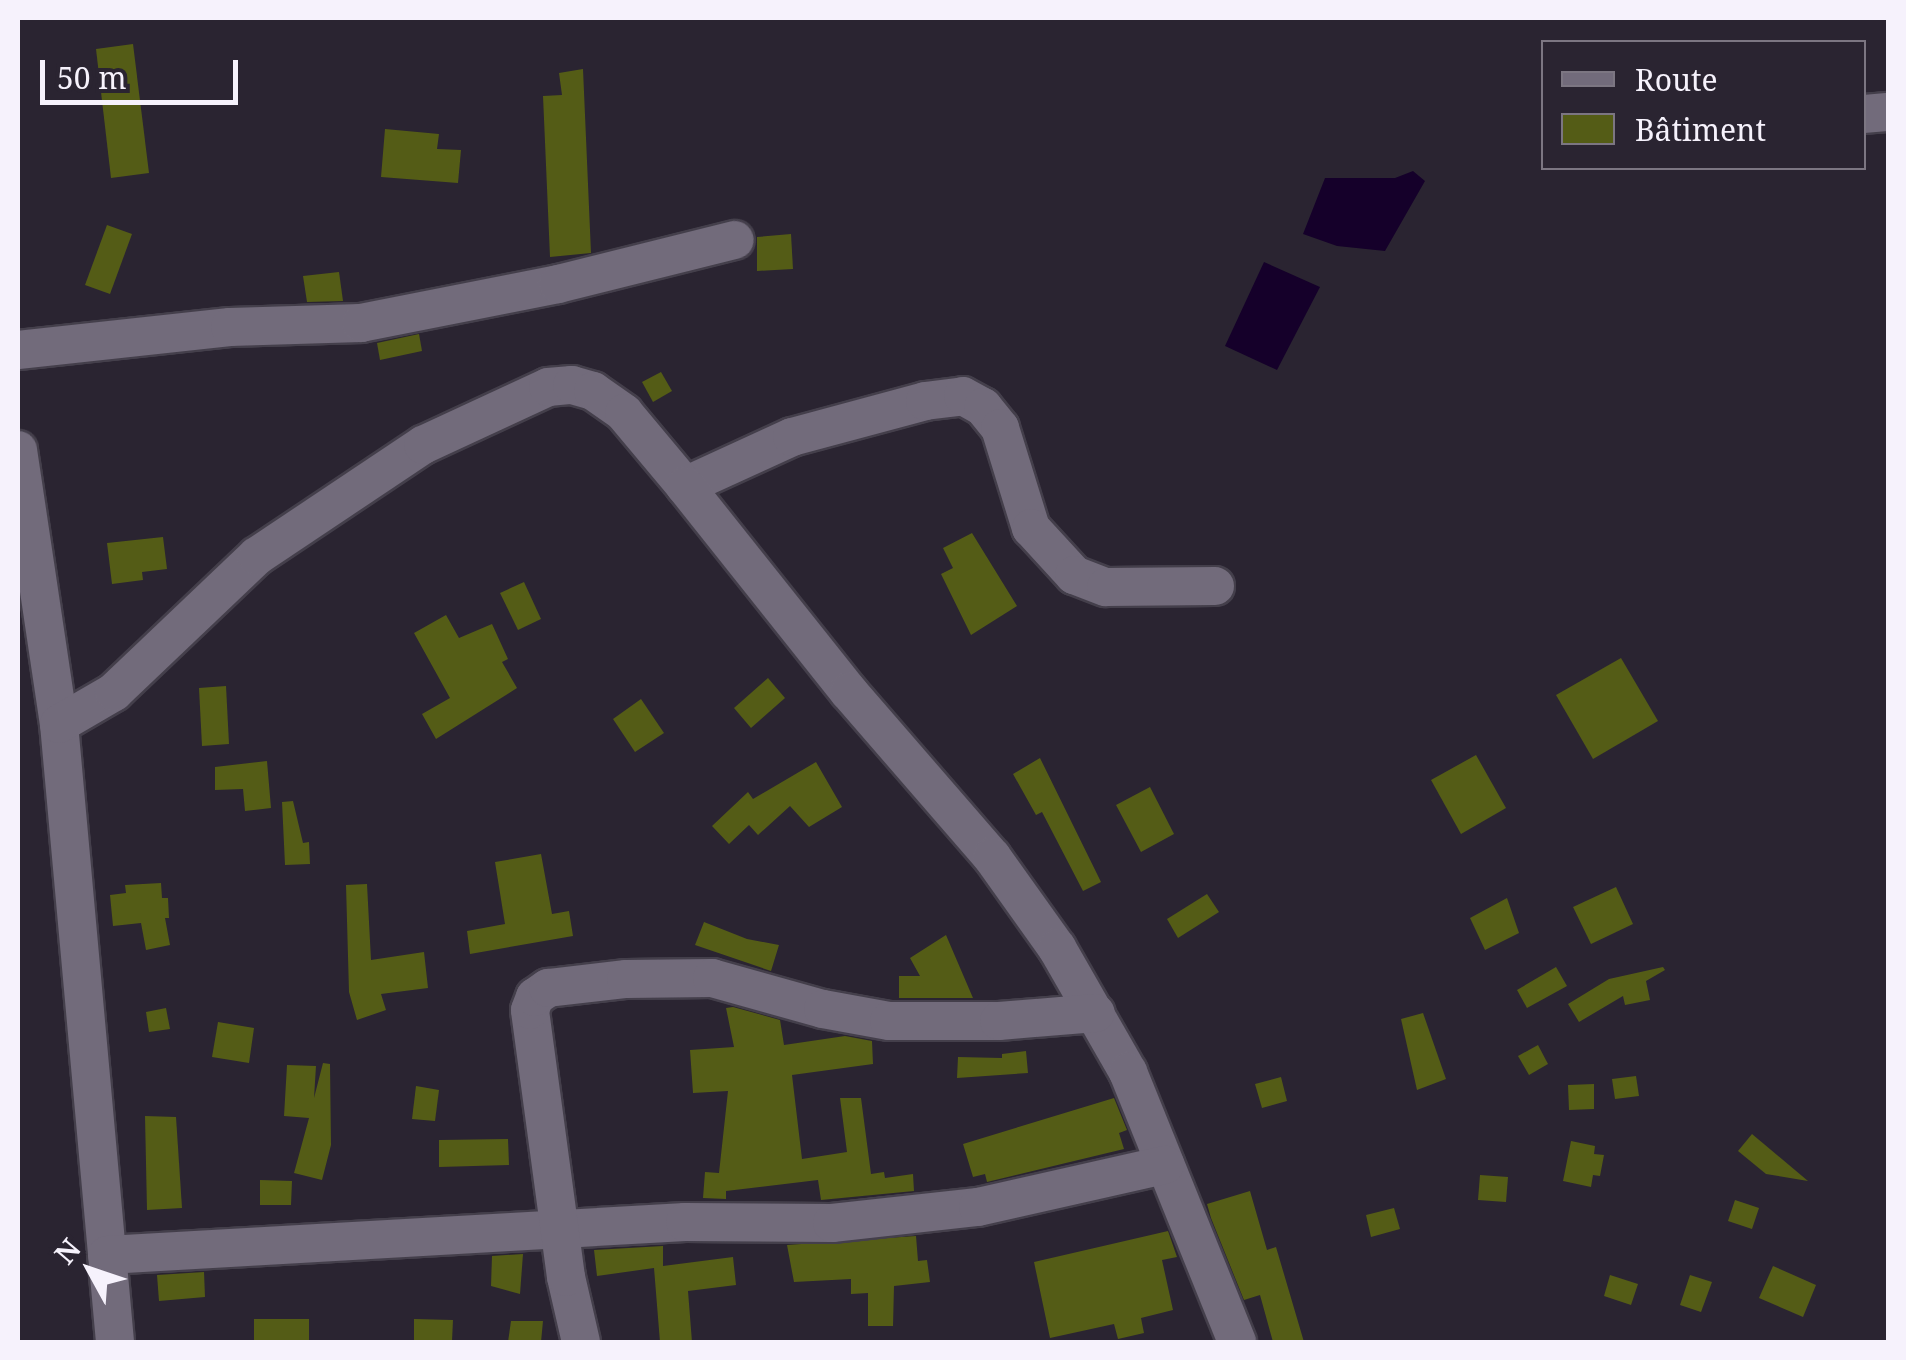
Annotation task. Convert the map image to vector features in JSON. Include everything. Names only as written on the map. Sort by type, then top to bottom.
[{"type":"street","points":[[18,350],[230,327],[361,323],[558,284],[735,240]]},
{"type":"street","points":[[59,724],[114,692],[256,556],[423,444],[548,387],[572,385],[593,391],[624,413],[685,486],[850,692],[992,857],[1057,948],[1128,1072],[1236,1342]]},
{"type":"street","points":[[685,486],[792,437],[926,401],[963,396],[983,407],[1000,428],[1031,528],[1074,576],[1106,587],[1215,586]]},
{"type":"street","points":[[18,450],[35,684],[59,724],[114,1342]]},
{"type":"street","points":[[580,1342],[530,1010],[535,997],[548,988],[626,979],[712,978],[823,1009],[888,1021],[999,1021],[1096,1014]]},
{"type":"street","points":[[107,1254],[560,1227],[685,1222],[832,1223],[978,1207],[1166,1164]]},
{"type":"shaded area","points":[[1413,171],[1425,181],[1385,251],[1337,246],[1303,234],[1325,178],[1395,178]]},
{"type":"shaded area","points":[[1264,262],[1320,287],[1277,370],[1225,346]]},
{"type":"building","points":[[133,44],[149,173],[111,178],[96,49]]},
{"type":"building","points":[[583,69],[591,253],[550,257],[543,96],[562,95],[559,73]]},
{"type":"building","points":[[385,129],[439,134],[437,149],[461,150],[458,183],[381,177]]},
{"type":"building","points":[[107,225],[132,234],[110,294],[85,285]]},
{"type":"building","points":[[791,234],[793,269],[757,271],[757,237]]},
{"type":"building","points":[[339,272],[343,301],[307,302],[303,276]]},
{"type":"building","points":[[419,334],[422,351],[380,360],[377,343]]},
{"type":"building","points":[[661,372],[672,391],[653,402],[642,382]]},
{"type":"building","points":[[972,533],[1017,606],[971,635],[941,574],[953,568],[943,548]]},
{"type":"building","points":[[163,537],[167,569],[142,572],[143,580],[112,584],[107,543]]},
{"type":"building","points":[[524,582],[541,619],[518,630],[500,593]]},
{"type":"building","points":[[446,615],[459,638],[492,624],[508,659],[502,662],[517,688],[436,739],[422,714],[450,698],[414,633]]},
{"type":"building","points":[[1621,658],[1658,721],[1593,759],[1556,695]]},
{"type":"building","points":[[768,678],[785,698],[751,728],[734,708]]},
{"type":"building","points":[[226,686],[229,744],[202,746],[199,688]]},
{"type":"building","points":[[641,699],[664,733],[635,752],[613,719]]},
{"type":"building","points":[[1476,755],[1506,808],[1461,834],[1431,780]]},
{"type":"building","points":[[1040,758],[1101,882],[1083,891],[1042,812],[1036,815],[1013,774]]},
{"type":"building","points":[[267,761],[271,808],[245,811],[243,789],[215,790],[215,767]]},
{"type":"building","points":[[816,762],[842,807],[809,827],[790,806],[758,835],[749,825],[729,844],[712,826],[748,792],[753,799]]},
{"type":"building","points":[[1150,787],[1174,834],[1141,852],[1116,805]]},
{"type":"building","points":[[293,801],[303,843],[309,842],[310,864],[285,865],[282,802]]},
{"type":"building","points":[[541,854],[552,914],[569,911],[573,936],[470,954],[467,931],[505,924],[495,862]]},
{"type":"building","points":[[161,883],[162,898],[168,898],[169,918],[165,918],[170,945],[146,950],[141,923],[113,926],[110,895],[126,893],[125,885]]},
{"type":"building","points":[[367,884],[371,960],[424,952],[428,988],[381,994],[386,1010],[357,1020],[349,992],[346,885]]},
{"type":"building","points":[[1616,887],[1633,924],[1591,944],[1573,907]]},
{"type":"building","points":[[1207,894],[1219,912],[1178,938],[1167,919]]},
{"type":"building","points":[[1507,898],[1519,933],[1485,950],[1470,918]]},
{"type":"building","points":[[704,922],[747,939],[779,945],[771,971],[695,945]]},
{"type":"building","points":[[946,935],[973,998],[899,998],[899,976],[920,976],[910,958]]},
{"type":"building","points":[[1556,967],[1567,986],[1527,1008],[1517,990]]},
{"type":"building","points":[[1663,967],[1665,970],[1646,981],[1650,1000],[1625,1005],[1623,996],[1579,1022],[1568,1004],[1609,979]]},
{"type":"building","points":[[166,1008],[170,1029],[149,1032],[146,1012]]},
{"type":"building","points":[[726,1008],[780,1020],[784,1045],[845,1036],[872,1041],[873,1064],[792,1075],[802,1159],[847,1152],[840,1098],[861,1098],[871,1174],[884,1172],[885,1178],[913,1174],[914,1191],[821,1200],[818,1180],[726,1191],[726,1199],[703,1198],[705,1172],[719,1173],[728,1091],[693,1093],[690,1050],[734,1047]]},
{"type":"building","points":[[1423,1013],[1446,1079],[1417,1090],[1401,1019]]},
{"type":"building","points":[[218,1022],[254,1028],[249,1063],[212,1057]]},
{"type":"building","points":[[1538,1045],[1548,1064],[1529,1075],[1518,1056]]},
{"type":"building","points":[[1026,1051],[1028,1073],[957,1078],[958,1057],[1002,1058],[1002,1054]]},
{"type":"building","points":[[323,1063],[330,1064],[331,1145],[322,1180],[294,1173],[309,1118],[284,1116],[287,1065],[316,1066],[314,1098]]},
{"type":"building","points":[[1636,1076],[1639,1096],[1615,1099],[1612,1079]]},
{"type":"building","points":[[1281,1077],[1287,1101],[1262,1108],[1255,1084]]},
{"type":"building","points":[[1594,1084],[1594,1109],[1569,1110],[1568,1085]]},
{"type":"building","points":[[416,1086],[439,1090],[435,1121],[412,1119]]},
{"type":"building","points":[[1114,1098],[1127,1130],[1119,1133],[1124,1149],[987,1182],[985,1174],[973,1177],[963,1144]]},
{"type":"building","points":[[145,1116],[176,1117],[182,1208],[147,1210]]},
{"type":"building","points":[[1752,1134],[1808,1181],[1766,1174],[1738,1151]]},
{"type":"building","points":[[508,1139],[509,1165],[439,1167],[439,1140]]},
{"type":"building","points":[[1571,1141],[1595,1146],[1594,1154],[1604,1155],[1600,1176],[1593,1175],[1591,1187],[1563,1181]]},
{"type":"building","points":[[1480,1175],[1508,1177],[1506,1202],[1478,1200]]},
{"type":"building","points":[[260,1180],[292,1181],[291,1205],[260,1205]]},
{"type":"building","points":[[1250,1191],[1267,1250],[1276,1247],[1304,1342],[1273,1342],[1260,1295],[1244,1300],[1211,1218],[1207,1204]]},
{"type":"building","points":[[1735,1200],[1759,1208],[1752,1229],[1728,1221]]},
{"type":"building","points":[[1394,1208],[1400,1229],[1371,1237],[1366,1215]]},
{"type":"building","points":[[1168,1231],[1177,1257],[1162,1260],[1173,1310],[1141,1318],[1144,1333],[1118,1339],[1114,1324],[1050,1338],[1034,1262]]},
{"type":"building","points":[[916,1236],[918,1261],[927,1260],[930,1282],[894,1286],[893,1326],[868,1326],[868,1293],[851,1294],[851,1279],[794,1282],[787,1245]]},
{"type":"building","points":[[663,1246],[663,1266],[733,1257],[736,1285],[688,1291],[692,1342],[660,1342],[654,1268],[597,1276],[594,1250]]},
{"type":"building","points":[[523,1254],[520,1294],[491,1286],[492,1256]]},
{"type":"building","points":[[1773,1266],[1816,1285],[1803,1317],[1759,1298]]},
{"type":"building","points":[[204,1272],[205,1297],[159,1301],[157,1275]]},
{"type":"building","points":[[1610,1275],[1638,1284],[1631,1305],[1604,1296]]},
{"type":"building","points":[[1690,1275],[1712,1282],[1701,1312],[1680,1305]]},
{"type":"building","points":[[254,1319],[309,1319],[309,1342],[254,1342]]},
{"type":"building","points":[[414,1319],[453,1320],[452,1341],[414,1341]]},
{"type":"building","points":[[511,1321],[543,1321],[541,1342],[508,1342]]}]
